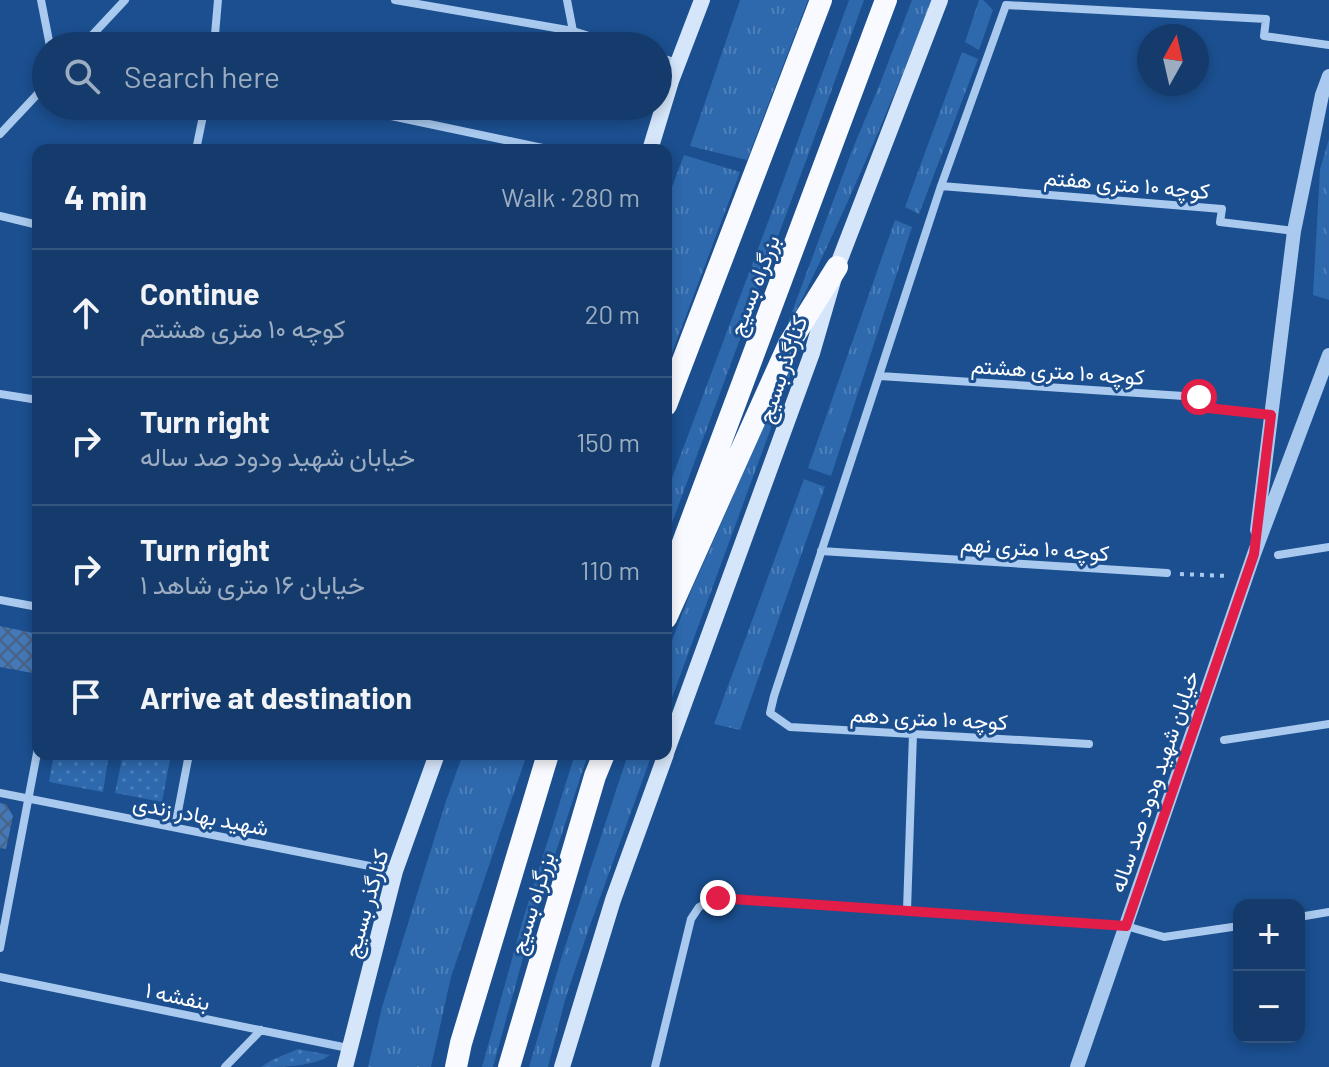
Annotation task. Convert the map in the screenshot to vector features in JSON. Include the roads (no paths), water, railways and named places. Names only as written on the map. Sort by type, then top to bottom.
[{"type":"highway","name":"بزرگراه بسیج","points":[[672,389],[821,0]]},
{"type":"highway","name":"بزرگراه بسیج","points":[[672,572],[886,0]]},
{"type":"highway","points":[[672,605],[789,344],[837,267]]},
{"type":"highway","name":"بزرگراه بسیج","points":[[456,1067],[474,997],[546,760]]},
{"type":"highway","name":"بزرگراه بسیج","points":[[509,1067],[602,760]]},
{"type":"main road","points":[[672,82],[702,0]]},
{"type":"main road","name":"کنارگذر بسیج","points":[[672,737],[812,353],[837,267],[940,0]]},
{"type":"main road","points":[[652,144],[660,120]]},
{"type":"main road","name":"کنارگذر بسیج","points":[[345,1067],[395,871],[435,760]]},
{"type":"main road","name":"کنارگذر بسیج","points":[[562,1067],[613,900],[663,760]]},
{"type":"street","points":[[41,0],[47,32]]},
{"type":"street","points":[[95,32],[125,0]]},
{"type":"street","points":[[215,32],[218,0]]},
{"type":"street","points":[[396,0],[576,32]]},
{"type":"street","points":[[567,0],[573,31]]},
{"type":"street","points":[[821,551],[1003,3],[1266,19],[1264,36],[1329,45]]},
{"type":"street","points":[[672,61],[678,63]]},
{"type":"street","name":"خیابان شهید ودود صد ساله","points":[[1254,554],[1294,231],[1322,95],[1329,76]]},
{"type":"street","points":[[0,134],[32,100]]},
{"type":"street","points":[[197,144],[202,120]]},
{"type":"street","points":[[410,120],[524,144]]},
{"type":"street","name":"کوچه ۱۰ متری هفتم","points":[[941,186],[1222,209],[1220,222],[1294,231]]},
{"type":"street","points":[[0,216],[32,224]]},
{"type":"street","name":"خیابان شهید ودود صد ساله","points":[[1077,1067],[1254,554],[1329,355]]},
{"type":"street","name":"کوچه ۱۰ متری هشتم","points":[[880,376],[1199,397]]},
{"type":"street","points":[[0,394],[32,399]]},
{"type":"street","points":[[1278,555],[1329,547]]},
{"type":"street","name":"کوچه ۱۰ متری نهم","points":[[821,551],[1167,573]]},
{"type":"street","name":"کوچه ۱۰ متری دهم","points":[[821,551],[770,713],[790,727],[1089,744]]},
{"type":"street","points":[[0,600],[32,606]]},
{"type":"street","points":[[1224,740],[1329,724]]},
{"type":"street","points":[[907,910],[913,734]]},
{"type":"street","points":[[0,948],[36,760]]},
{"type":"street","points":[[175,827],[188,760]]},
{"type":"street","name":"شهید بهادر زندی","points":[[0,793],[395,871]]},
{"type":"street","points":[[655,1067],[691,919],[699,907],[718,898],[1126,926],[1164,937],[1233,927]]},
{"type":"street","points":[[1305,916],[1329,912]]},
{"type":"street","name":"بنفشه ۱","points":[[0,977],[348,1048]]},
{"type":"street","points":[[225,1067],[261,1030]]}]
